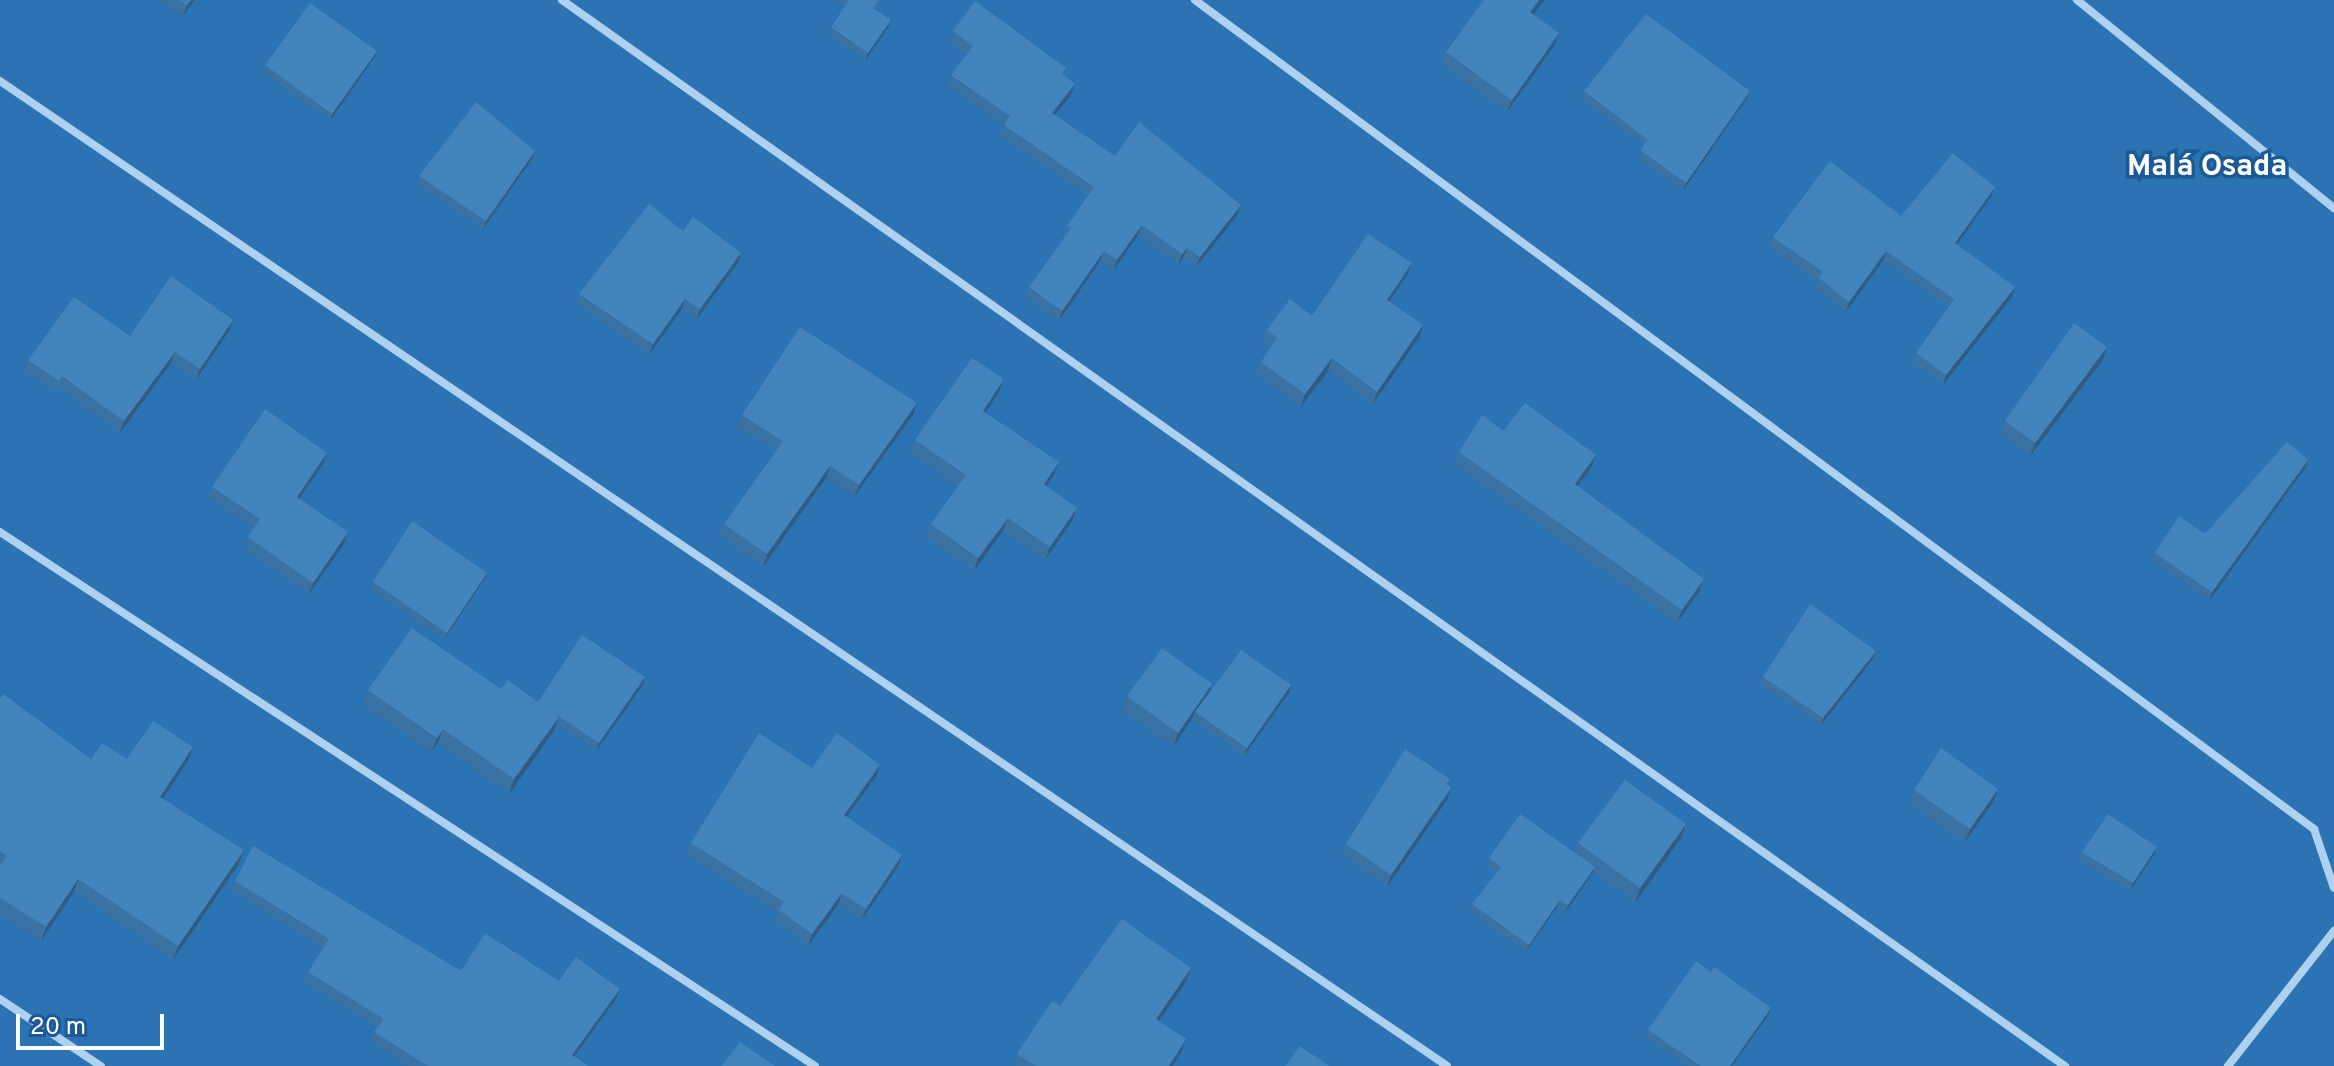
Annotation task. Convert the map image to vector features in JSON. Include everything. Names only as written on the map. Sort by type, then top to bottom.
[{"type":"street","points":[[562,0],[2065,1066]]},
{"type":"street","points":[[1195,0],[2314,829],[2334,888]]},
{"type":"street","points":[[2077,0],[2334,208]]},
{"type":"street","points":[[0,81],[1447,1066]]},
{"type":"street","points":[[0,532],[815,1066]]},
{"type":"street","points":[[2228,1066],[2334,931]]},
{"type":"street","points":[[0,999],[101,1066]]},
{"type":"shaded area","points":[[0,0],[2334,0],[2334,1066],[0,1066]]},
{"type":"building","points":[[849,0],[879,0],[873,8],[891,20],[868,53],[831,27]]},
{"type":"building","points":[[1484,0],[1539,0],[1530,12],[1559,33],[1512,100],[1446,52]]},
{"type":"building","points":[[975,1],[1066,68],[1062,74],[1075,84],[1052,113],[1115,156],[1139,122],[1241,205],[1200,257],[1187,248],[1182,254],[1142,225],[1117,260],[1104,251],[1062,311],[1029,287],[1071,228],[1067,226],[1094,187],[1004,125],[1010,116],[951,75],[973,46],[953,31]]},
{"type":"building","points":[[310,3],[377,51],[332,114],[265,65]]},
{"type":"building","points":[[1646,14],[1750,91],[1686,183],[1640,150],[1648,140],[1584,91]]},
{"type":"building","points":[[476,102],[535,151],[486,221],[419,176]]},
{"type":"building","points":[[1953,153],[1995,187],[1955,243],[2015,287],[1946,375],[1916,353],[1954,299],[1886,251],[1849,302],[1819,278],[1823,272],[1773,237],[1830,161],[1901,216]]},
{"type":"building","points":[[649,204],[683,231],[693,217],[741,253],[700,309],[685,299],[653,344],[579,294]]},
{"type":"building","points":[[1368,234],[1412,263],[1387,300],[1423,325],[1377,392],[1332,358],[1305,394],[1261,362],[1277,338],[1267,330],[1290,299],[1312,316]]},
{"type":"building","points":[[171,276],[233,320],[200,369],[175,352],[124,421],[62,376],[59,381],[28,360],[74,297],[130,336]]},
{"type":"building","points":[[2074,323],[2107,347],[2035,443],[2005,421]]},
{"type":"building","points":[[800,327],[917,403],[859,485],[830,466],[767,554],[724,524],[783,441],[742,415]]},
{"type":"building","points":[[972,358],[1004,379],[983,411],[1059,462],[1044,484],[1077,508],[1050,547],[1008,518],[978,558],[931,524],[966,475],[915,440]]},
{"type":"building","points":[[1525,403],[1596,455],[1575,484],[1704,579],[1682,610],[1459,452],[1482,415],[1503,431]]},
{"type":"building","points":[[265,409],[327,453],[297,497],[348,532],[313,583],[248,537],[260,519],[212,487]]},
{"type":"building","points":[[2287,442],[2308,460],[2212,592],[2155,553],[2179,516],[2205,534]]},
{"type":"building","points":[[412,521],[487,573],[447,633],[373,582]]},
{"type":"building","points":[[1810,604],[1876,651],[1823,718],[1763,677]]},
{"type":"building","points":[[412,628],[501,689],[508,680],[559,717],[514,779],[443,729],[437,738],[368,690]]},
{"type":"building","points":[[582,635],[645,677],[599,743],[538,702]]},
{"type":"building","points":[[1162,648],[1212,684],[1178,733],[1127,696]]},
{"type":"building","points":[[1241,650],[1291,685],[1247,748],[1195,712]]},
{"type":"building","points":[[3,694],[91,759],[102,743],[127,759],[153,721],[193,747],[160,797],[244,850],[178,946],[78,879],[46,927],[0,898],[0,866],[7,856],[0,852],[0,698]]},
{"type":"building","points":[[759,733],[812,768],[837,733],[880,765],[844,815],[902,855],[866,909],[842,893],[812,934],[779,910],[784,902],[691,843]]},
{"type":"building","points":[[1941,748],[1998,789],[1970,829],[1914,790]]},
{"type":"building","points":[[1405,749],[1450,779],[1446,784],[1451,788],[1391,875],[1346,844]]},
{"type":"building","points":[[1625,780],[1686,824],[1640,888],[1578,843]]},
{"type":"building","points":[[1520,814],[1595,867],[1568,905],[1560,900],[1529,945],[1472,904],[1501,867],[1489,858]]},
{"type":"building","points":[[2108,814],[2157,847],[2133,883],[2082,852]]},
{"type":"building","points":[[253,846],[461,971],[485,933],[559,981],[576,957],[620,989],[572,1055],[588,1066],[428,1066],[374,1032],[384,1019],[308,972],[329,939],[235,881]]},
{"type":"building","points":[[1122,919],[1191,968],[1156,1019],[1186,1039],[1169,1066],[1036,1066],[1017,1054],[1052,1001],[1060,1006]]},
{"type":"building","points":[[1696,961],[1711,972],[1714,967],[1771,1008],[1730,1066],[1701,1066],[1648,1030]]},
{"type":"building","points":[[740,1042],[775,1066],[722,1066]]},
{"type":"building","points":[[1300,1046],[1329,1066],[1285,1066]]},
{"type":"district","name":"Malá Osada","points":[[2207,168]]}]
